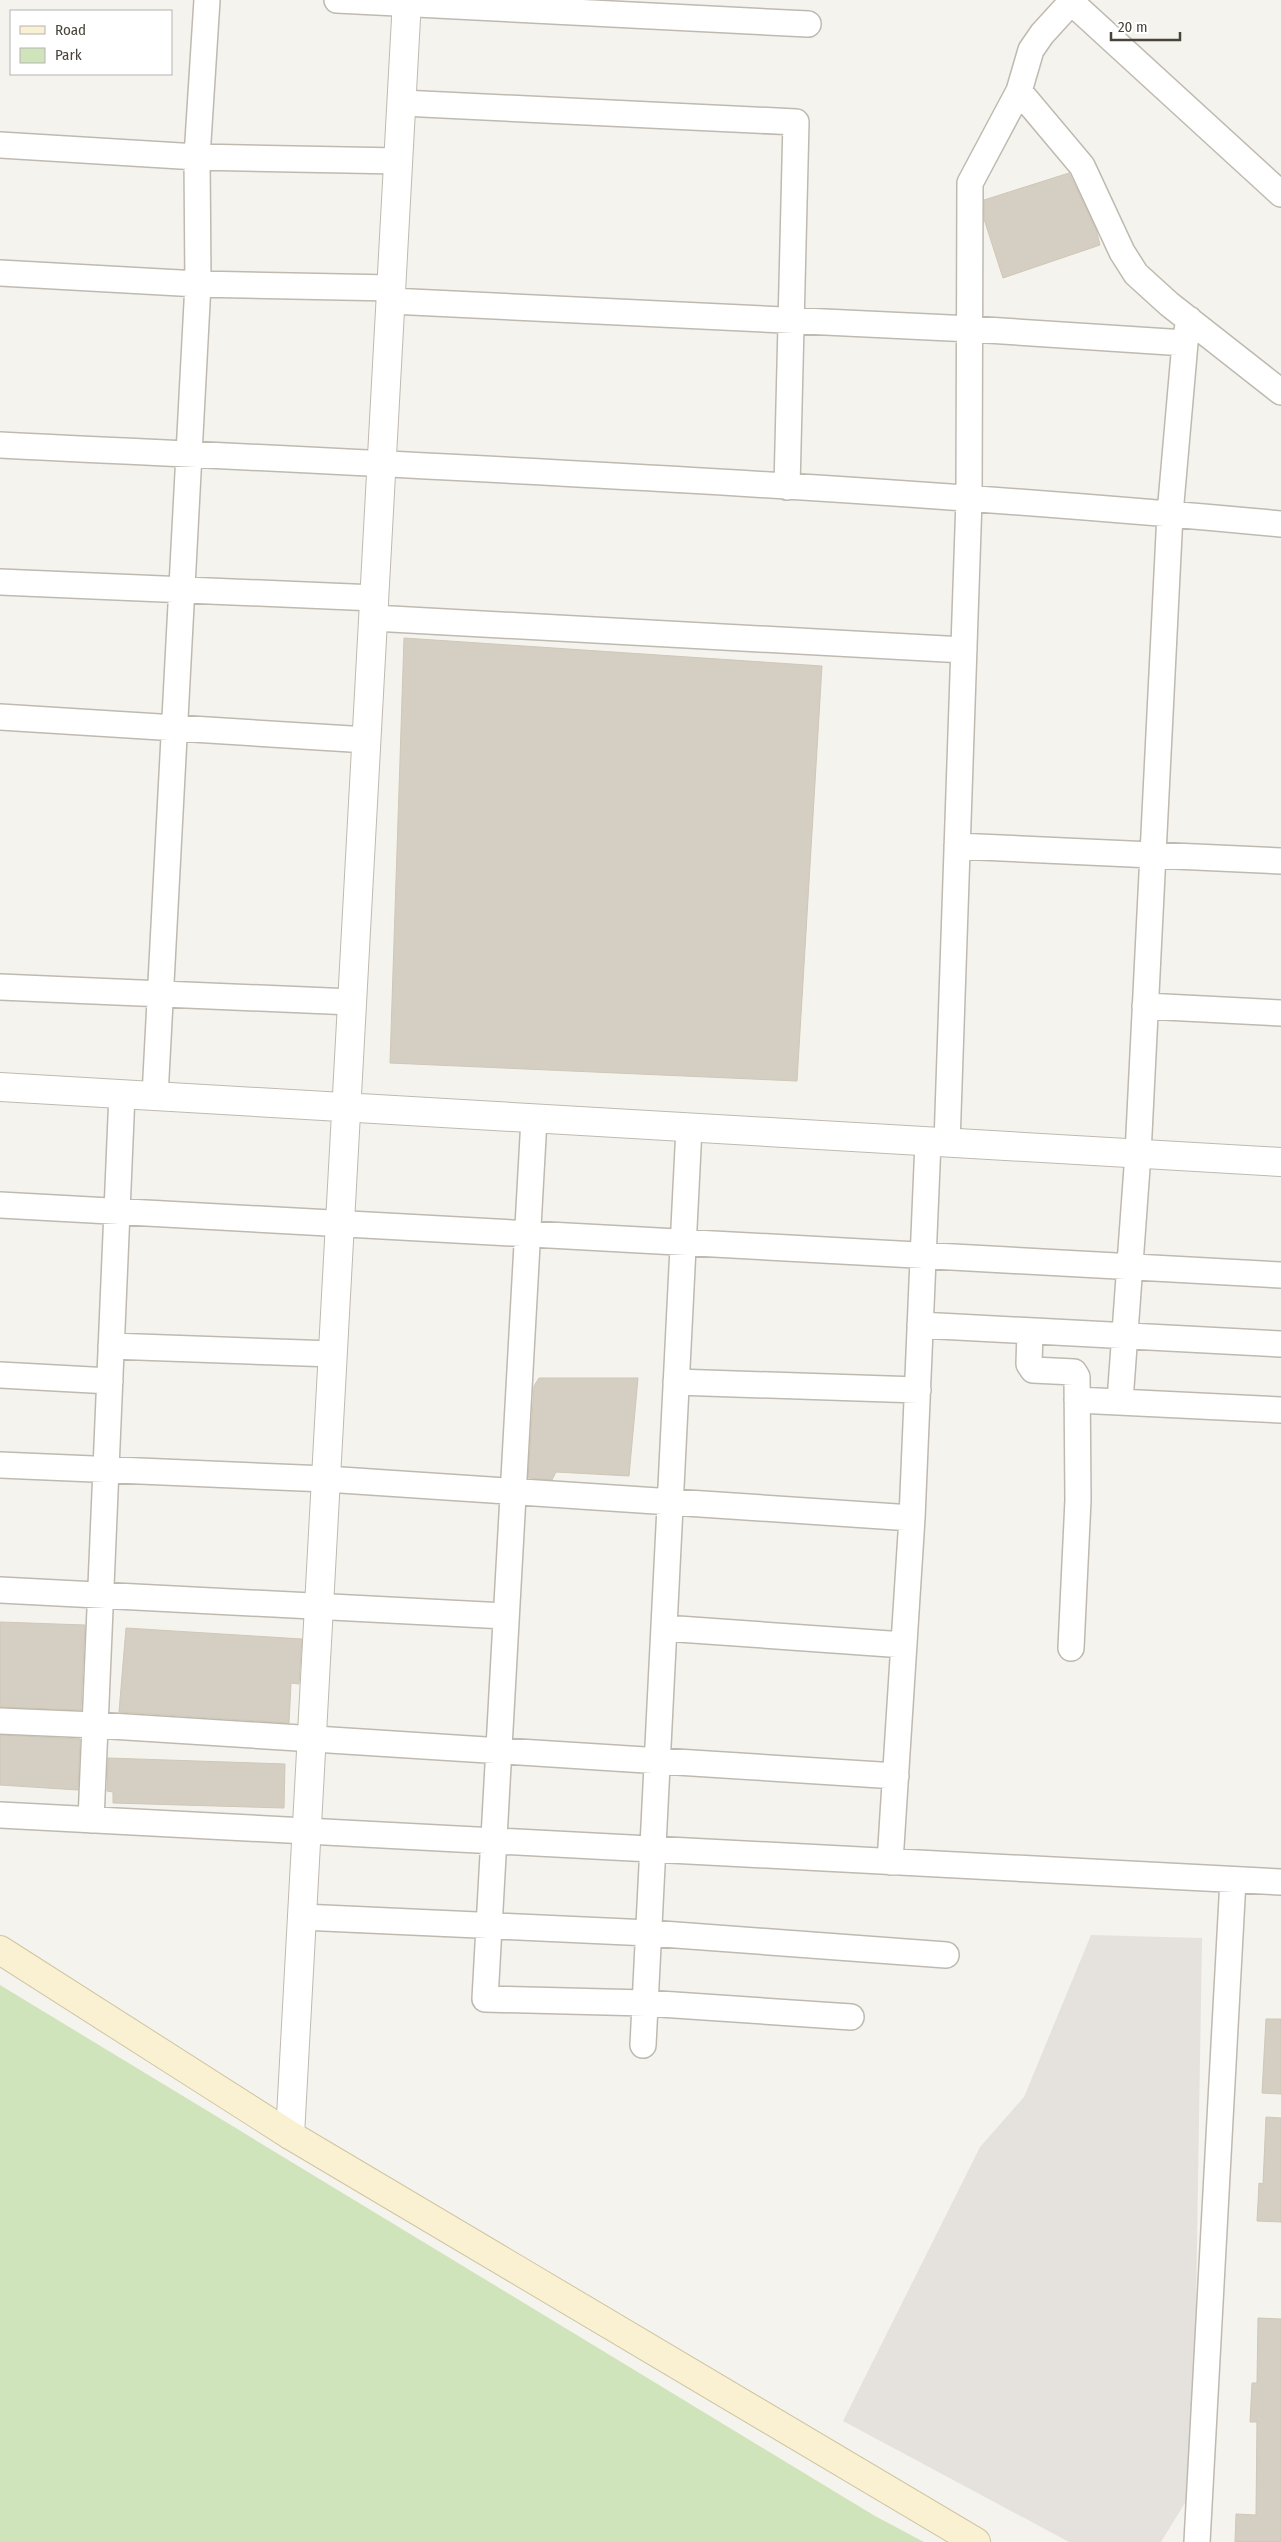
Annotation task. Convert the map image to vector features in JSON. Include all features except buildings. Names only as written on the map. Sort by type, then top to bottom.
[{"type":"main road","points":[[0,1950],[290,2135],[976,2542]]},
{"type":"street","points":[[155,1096],[198,284],[198,157],[207,0]]},
{"type":"street","points":[[338,0],[407,2],[808,24]]},
{"type":"street","points":[[890,1862],[912,1518],[923,1258],[937,1142],[957,846],[969,500],[970,183],[1019,91],[1031,50],[1071,1],[1281,194]]},
{"type":"street","points":[[290,2135],[407,2]]},
{"type":"street","points":[[1019,91],[1082,166],[1122,252],[1136,274],[1187,331],[1281,392]]},
{"type":"street","points":[[402,103],[796,122],[788,487]]},
{"type":"street","points":[[0,145],[198,157],[398,162]]},
{"type":"street","points":[[0,273],[391,295],[791,322],[971,329],[1187,331]]},
{"type":"street","points":[[1120,1401],[1138,1154],[1170,514],[1187,331]]},
{"type":"street","points":[[0,445],[788,487],[1170,514],[1281,524]]},
{"type":"street","points":[[0,582],[182,588],[374,608],[964,650]]},
{"type":"street","points":[[0,717],[367,740]]},
{"type":"street","points":[[957,846],[1281,861]]},
{"type":"street","points":[[0,987],[352,1002]]},
{"type":"street","points":[[1145,1006],[1281,1013]]},
{"type":"street","points":[[0,1087],[1281,1162]]},
{"type":"street","points":[[91,1820],[122,1094]]},
{"type":"street","points":[[534,1118],[492,1841],[485,1999],[645,2003],[851,2017]]},
{"type":"street","points":[[643,2045],[689,1128]]},
{"type":"street","points":[[0,1204],[340,1222],[923,1258],[1281,1275]]},
{"type":"street","points":[[920,1325],[1281,1344]]},
{"type":"street","points":[[1030,1331],[1029,1364],[1033,1370],[1074,1372],[1077,1377],[1078,1500],[1071,1648]]},
{"type":"street","points":[[111,1346],[333,1354]]},
{"type":"street","points":[[0,1375],[110,1381]]},
{"type":"street","points":[[676,1382],[918,1390]]},
{"type":"street","points":[[1077,1400],[1281,1410]]},
{"type":"street","points":[[0,1464],[326,1479],[912,1518]]},
{"type":"street","points":[[0,1590],[505,1616]]},
{"type":"street","points":[[664,1628],[904,1646]]},
{"type":"street","points":[[0,1721],[311,1738],[896,1776]]},
{"type":"street","points":[[0,1815],[1281,1882]]},
{"type":"street","points":[[1197,2542],[1233,1880]]},
{"type":"street","points":[[302,1917],[488,1924],[649,1933],[946,1955]]},
{"type":"shaded area","points":[[1091,1935],[1202,1938],[1193,2490],[1161,2542],[1069,2542],[843,2421],[980,2147],[1024,2097]]},
{"type":"green space","points":[[0,1985],[875,2516],[924,2542],[0,2542]]}]
